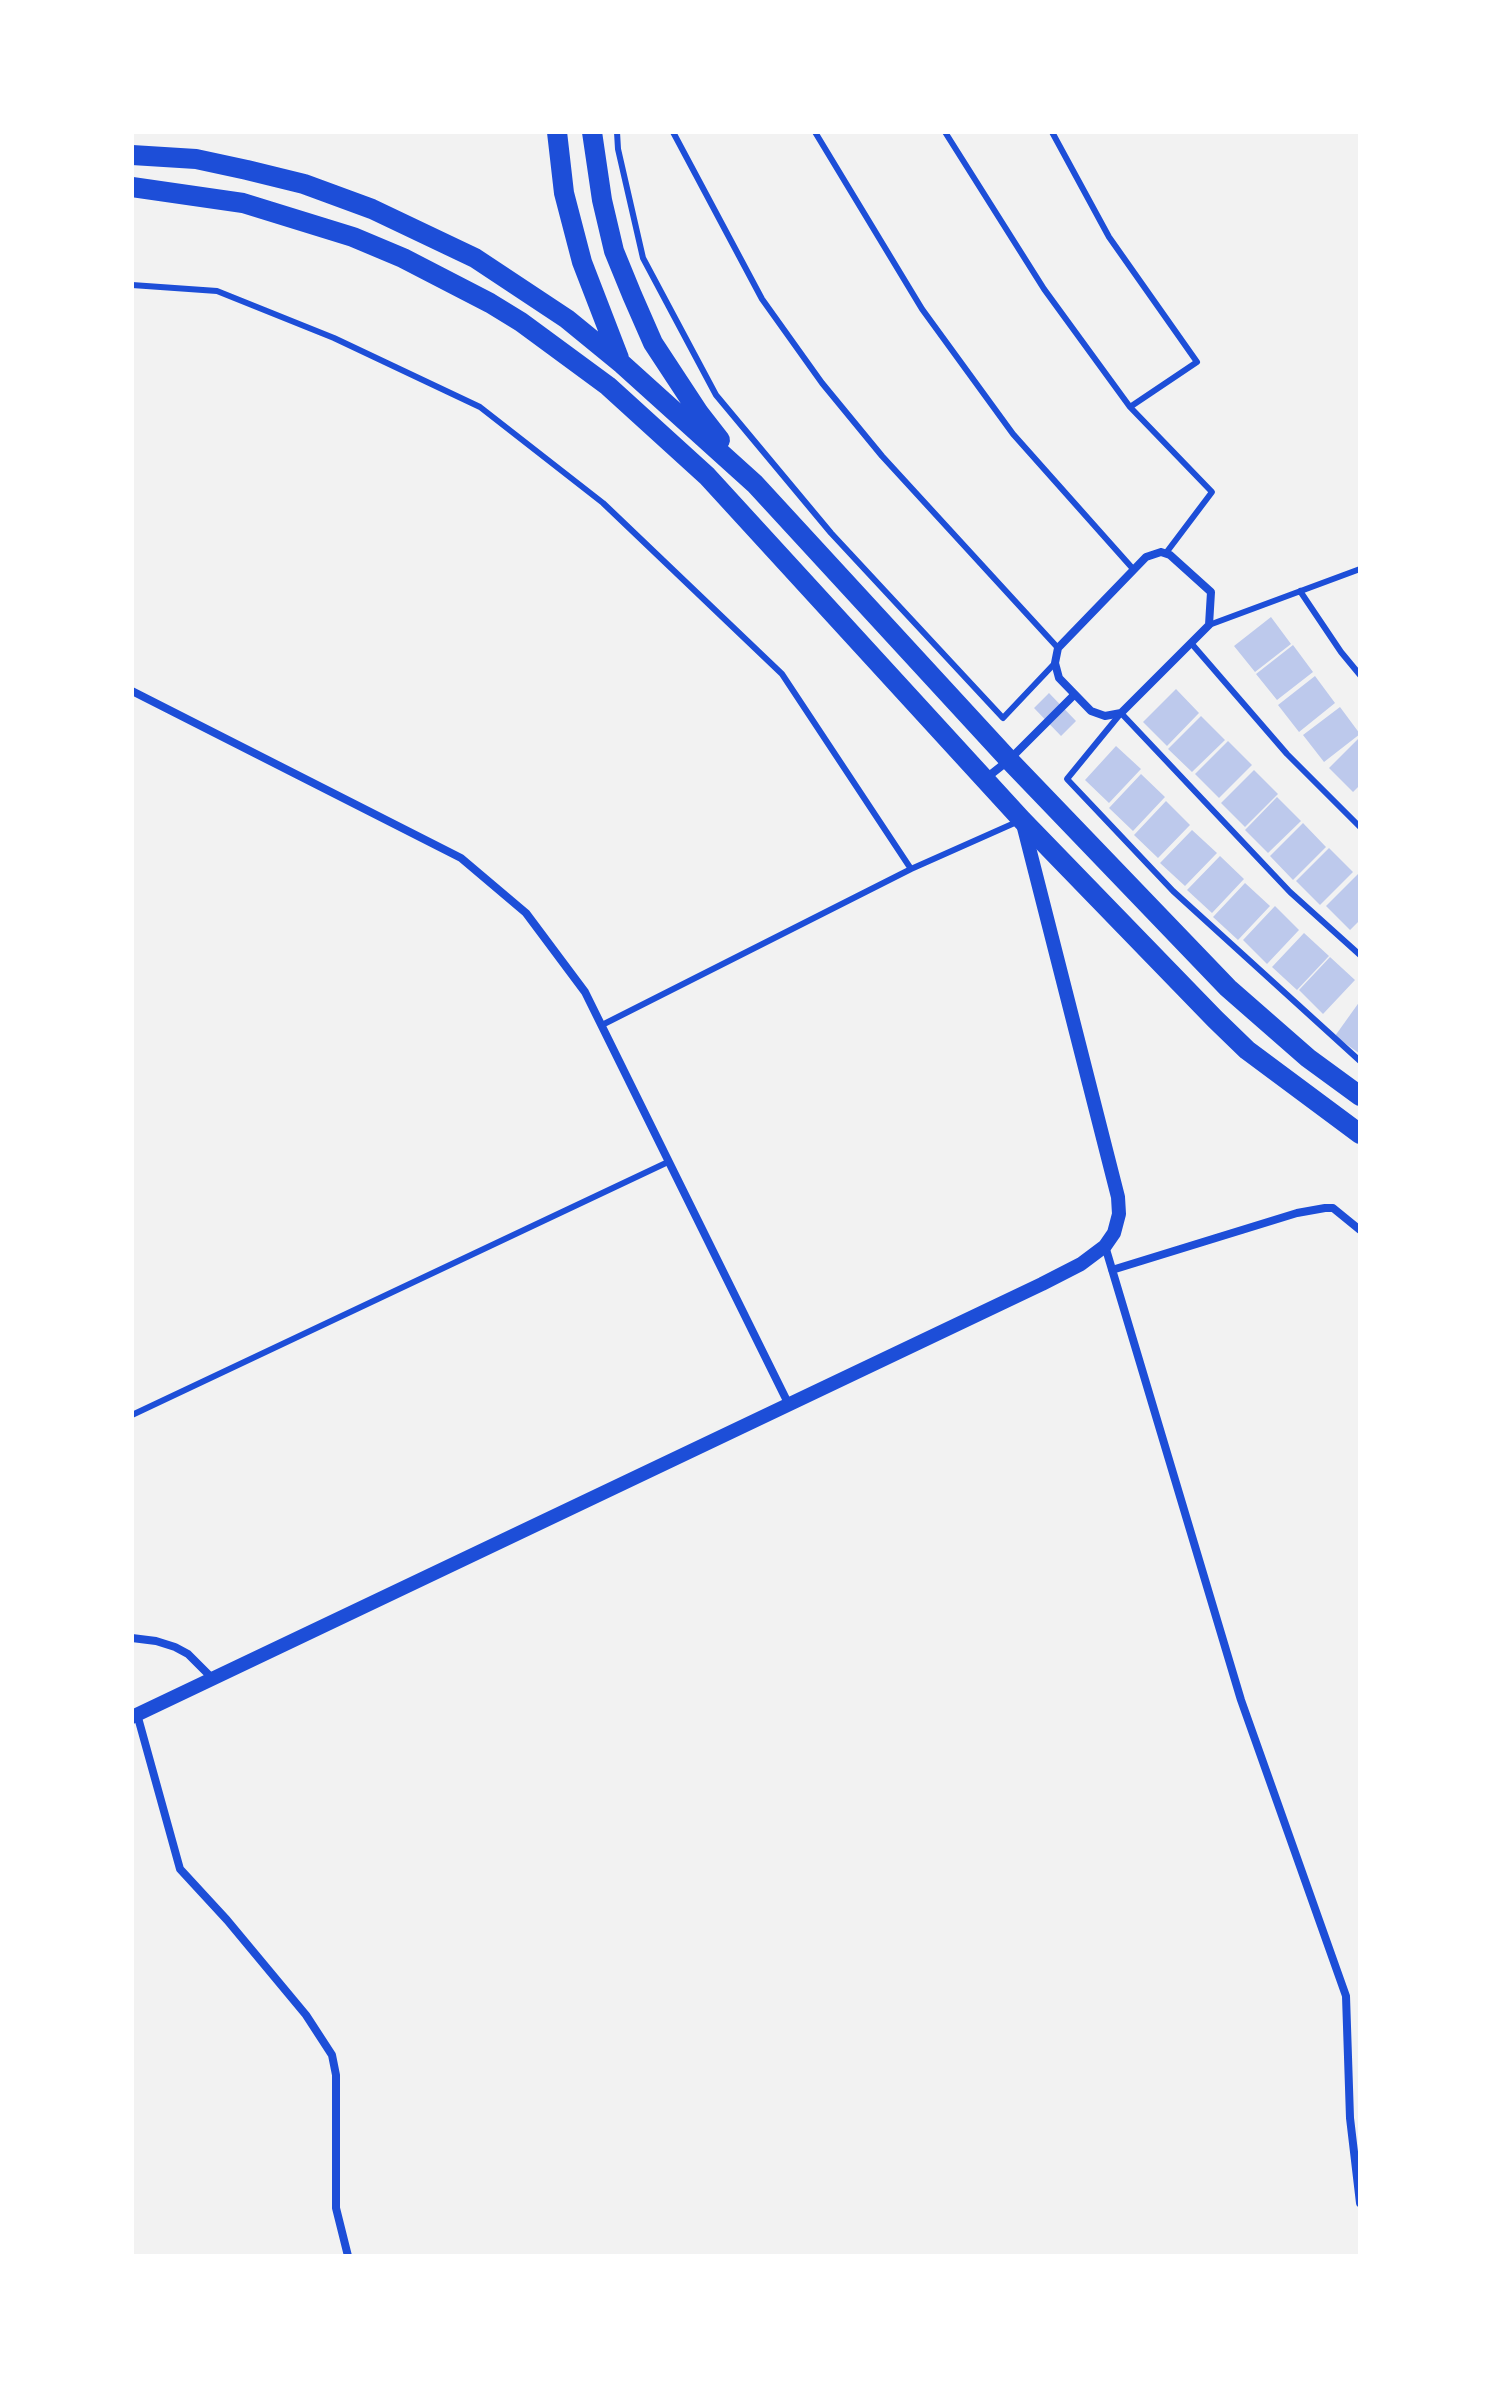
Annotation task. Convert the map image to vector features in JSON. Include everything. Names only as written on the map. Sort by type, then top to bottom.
[{"type":"main road","points":[[557,132],[564,193],[582,262],[622,364],[669,439]]},
{"type":"main road","points":[[592,132],[602,200],[614,251],[653,343],[699,413],[755,484],[1009,760],[1228,988],[1308,1058],[1360,1096]]},
{"type":"main road","points":[[132,155],[196,159],[304,184],[414,227],[475,258],[539,299],[622,364],[755,484]]},
{"type":"main road","points":[[132,187],[243,203],[353,237],[451,282],[521,322],[608,386],[669,439],[718,488],[1022,820],[1247,1050],[1360,1134]]},
{"type":"street","points":[[1166,553],[1211,592],[1209,625],[1121,713],[1105,716],[1091,711],[1074,695],[1059,678],[1055,663],[1058,648],[1146,557],[1166,553]]},
{"type":"street","points":[[132,691],[461,858],[526,913],[585,992],[789,1405]]},
{"type":"street","points":[[985,779],[1009,760],[1074,695]]},
{"type":"street","points":[[348,2256],[336,2208],[336,2075],[332,2055],[296,2003],[180,1869],[135,1716],[1042,1284],[1081,1264],[1105,1246],[1114,1233],[1119,1214],[1118,1197],[1022,820]]},
{"type":"street","points":[[1112,1270],[1297,1213],[1325,1208],[1333,1208],[1360,1230]]},
{"type":"street","points":[[1105,1246],[1241,1700],[1346,1996],[1350,2118],[1360,2203]]},
{"type":"street","points":[[132,1638],[175,1647],[188,1654],[212,1678]]},
{"type":"lane","points":[[617,132],[618,149],[643,258],[716,395],[831,533],[1003,718],[1055,663]]},
{"type":"lane","points":[[673,132],[762,299],[822,383],[882,456],[1058,648]]},
{"type":"lane","points":[[815,132],[922,309],[1004,421],[1134,570]]},
{"type":"lane","points":[[945,132],[1044,289],[1130,407],[1212,492],[1166,553]]},
{"type":"lane","points":[[1052,132],[1109,237],[1197,362],[1130,407]]},
{"type":"lane","points":[[132,285],[217,291],[334,338],[480,407],[603,503],[782,674],[911,869]]},
{"type":"lane","points":[[1209,625],[1360,569]]},
{"type":"lane","points":[[1300,591],[1360,675]]},
{"type":"lane","points":[[1191,643],[1287,754],[1360,827]]},
{"type":"lane","points":[[1360,955],[1290,892],[1121,713],[1067,779],[1173,891],[1360,1061]]},
{"type":"lane","points":[[602,1025],[911,869],[1022,820]]},
{"type":"lane","points":[[132,1415],[668,1162]]},
{"type":"building","points":[[1271,617],[1291,644],[1255,672],[1234,646]]},
{"type":"building","points":[[1293,645],[1313,672],[1277,700],[1256,674]]},
{"type":"building","points":[[1315,676],[1335,703],[1299,732],[1278,705]]},
{"type":"building","points":[[1176,689],[1199,713],[1167,746],[1143,722]]},
{"type":"building","points":[[1049,693],[1076,721],[1061,736],[1034,708]]},
{"type":"building","points":[[1340,707],[1360,734],[1324,762],[1303,735]]},
{"type":"building","points":[[1201,716],[1225,740],[1192,772],[1168,749]]},
{"type":"building","points":[[1360,737],[1360,785],[1353,792],[1329,768]]},
{"type":"building","points":[[1228,741],[1252,765],[1219,798],[1195,774]]},
{"type":"building","points":[[1116,746],[1141,769],[1109,803],[1085,780]]},
{"type":"building","points":[[1254,770],[1278,794],[1245,827],[1221,803]]},
{"type":"building","points":[[1141,774],[1165,797],[1133,831],[1109,808]]},
{"type":"building","points":[[1277,797],[1301,821],[1268,853],[1245,830]]},
{"type":"building","points":[[1166,801],[1190,825],[1158,858],[1134,835]]},
{"type":"building","points":[[1303,823],[1326,847],[1293,880],[1270,856]]},
{"type":"building","points":[[1192,830],[1217,853],[1185,886],[1160,863]]},
{"type":"building","points":[[1329,848],[1353,872],[1320,905],[1296,881]]},
{"type":"building","points":[[1220,856],[1244,879],[1212,913],[1187,890]]},
{"type":"building","points":[[1360,872],[1360,920],[1350,930],[1326,906]]},
{"type":"building","points":[[1245,883],[1270,906],[1238,940],[1213,917]]},
{"type":"building","points":[[1275,906],[1299,930],[1267,964],[1243,940]]},
{"type":"building","points":[[1304,933],[1329,956],[1297,990],[1272,967]]},
{"type":"building","points":[[1330,957],[1355,980],[1323,1014],[1299,990]]},
{"type":"building","points":[[1360,1001],[1360,1054],[1335,1036]]}]
